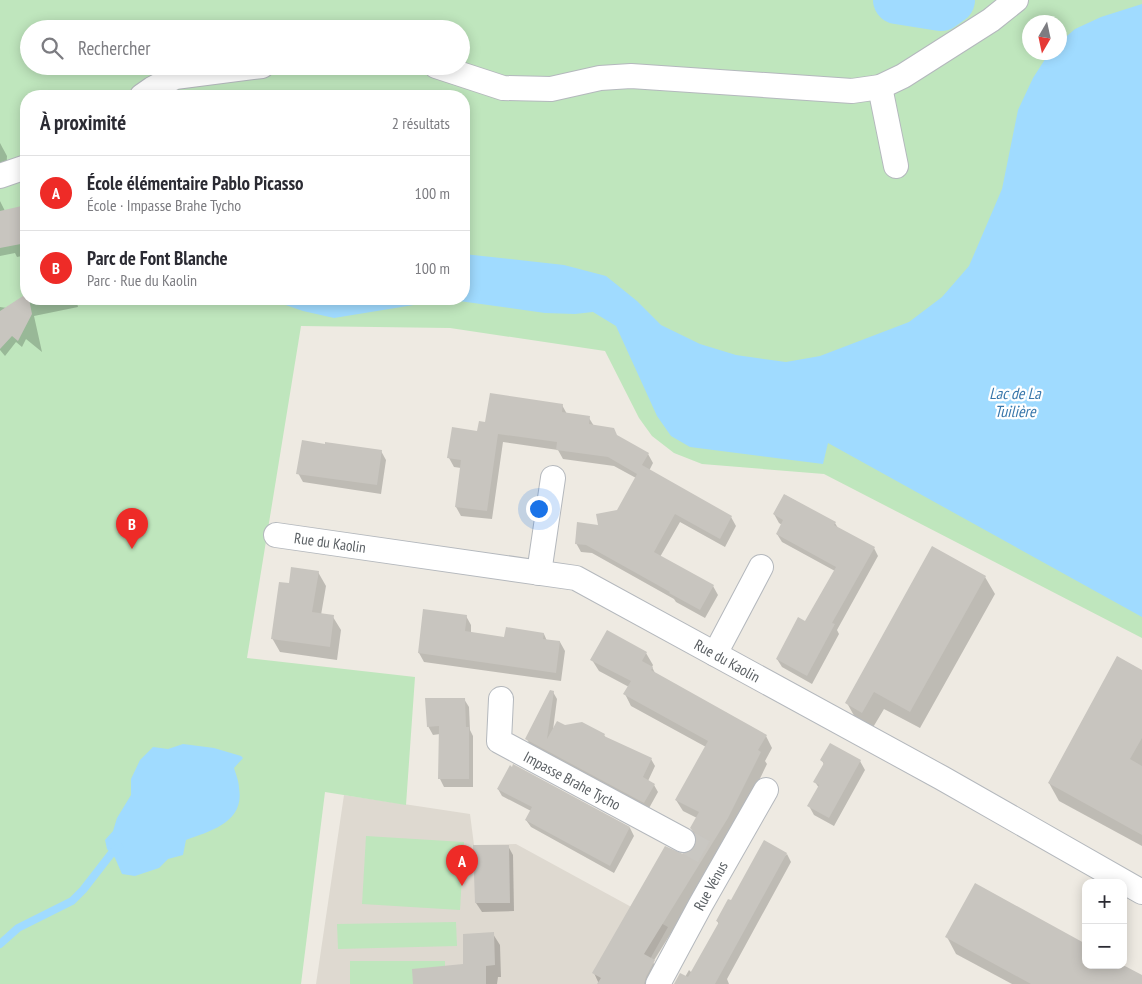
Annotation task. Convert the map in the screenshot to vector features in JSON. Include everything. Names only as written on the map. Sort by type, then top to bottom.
[{"type":"street","points":[[463,75],[503,88],[551,89],[600,78],[631,76],[852,90],[880,87],[937,56],[991,20],[1016,0]]},
{"type":"street","points":[[150,90],[176,77],[192,75]]},
{"type":"street","points":[[880,87],[896,166]]},
{"type":"street","points":[[0,176],[20,169]]},
{"type":"street","points":[[539,573],[553,478]]},
{"type":"street","name":"Rue du Kaolin","points":[[276,535],[576,578],[942,778],[1142,892]]},
{"type":"street","points":[[715,654],[761,568]]},
{"type":"street","name":"Impasse Brahe Tycho","points":[[501,699],[499,741],[683,840]]},
{"type":"street","name":"Rue Vénus","points":[[658,984],[716,858],[766,790]]},
{"type":"shaded area","points":[[344,795],[470,814],[474,845],[516,844],[668,927],[636,984],[316,984]]},
{"type":"green space","points":[[0,0],[1142,0],[1142,638],[824,474],[702,464],[674,453],[652,436],[639,418],[605,351],[450,328],[301,326],[247,658],[415,677],[406,805],[325,792],[301,984],[0,984]]},
{"type":"green space","points":[[366,836],[464,842],[460,910],[362,904]]},
{"type":"green space","points":[[456,922],[457,946],[338,949],[337,924]]},
{"type":"green space","points":[[350,961],[445,961],[445,984],[350,984]]},
{"type":"water","name":"Lac de La Tuilière","points":[[1142,4],[1142,617],[828,443],[823,464],[690,447],[671,436],[657,416],[616,326],[593,312],[575,314],[545,313],[470,303],[470,255],[564,265],[606,276],[637,301],[661,325],[700,344],[736,355],[786,362],[820,356],[909,322],[942,297],[969,266],[1002,189],[1018,110],[1033,78],[1045,60],[1067,60],[1067,36],[1075,29],[1101,17]]},
{"type":"water","name":"Lac de La Tuilière","points":[[286,305],[414,305],[334,318]]},
{"type":"water","points":[[183,744],[214,748],[243,758],[234,768],[239,785],[237,809],[231,817],[215,829],[186,840],[183,855],[168,859],[159,868],[135,876],[122,874],[115,858],[107,849],[105,840],[113,831],[117,818],[131,795],[131,779],[140,760],[153,747],[168,749]]},
{"type":"building","points":[[20,206],[20,244],[0,248],[0,211]]},
{"type":"building","points":[[20,298],[20,305],[30,305],[32,314],[18,341],[12,336],[0,349],[0,311]]},
{"type":"building","points":[[490,393],[563,404],[562,412],[590,416],[589,424],[614,428],[617,435],[649,453],[642,465],[732,516],[720,539],[675,514],[654,552],[714,585],[700,610],[586,545],[575,544],[577,522],[598,525],[596,514],[617,510],[637,474],[608,457],[556,450],[557,442],[498,434],[487,511],[455,507],[461,460],[447,458],[452,427],[477,431],[479,421],[485,422]]},
{"type":"building","points":[[302,440],[382,450],[377,485],[296,474]]},
{"type":"building","points":[[784,494],[836,522],[834,525],[875,547],[832,623],[835,624],[807,676],[776,659],[798,617],[805,621],[836,567],[776,534],[783,520],[773,514]]},
{"type":"building","points":[[932,546],[986,576],[910,712],[874,692],[862,713],[845,703]]},
{"type":"building","points":[[291,567],[319,571],[312,612],[334,615],[330,647],[271,639],[279,582],[289,583]]},
{"type":"building","points":[[423,609],[467,615],[465,631],[504,637],[506,627],[544,633],[543,639],[560,641],[556,673],[418,653]]},
{"type":"building","points":[[607,630],[647,652],[642,661],[653,667],[651,670],[767,735],[758,750],[761,752],[728,818],[644,954],[655,960],[644,984],[597,984],[601,978],[592,973],[665,846],[683,854],[690,852],[695,846],[697,840],[695,833],[690,828],[699,812],[675,800],[708,741],[623,694],[631,681],[590,660]]},
{"type":"building","points":[[1117,656],[1142,670],[1142,738],[1130,759],[1142,766],[1142,835],[1048,783]]},
{"type":"building","points":[[550,690],[554,691],[547,739],[557,721],[565,725],[582,722],[605,734],[604,736],[652,758],[643,777],[655,784],[644,803],[525,739]]},
{"type":"building","points":[[425,698],[465,698],[466,727],[469,727],[469,779],[438,779],[439,726],[427,727]]},
{"type":"building","points":[[830,743],[861,760],[829,818],[807,806],[819,785],[813,782],[824,763],[820,760]]},
{"type":"building","points":[[513,764],[630,827],[610,866],[525,820],[532,807],[497,789],[510,765],[512,767]]},
{"type":"building","points":[[764,840],[787,853],[715,984],[674,984],[680,973],[688,977],[719,922],[716,921],[728,899],[731,900]]},
{"type":"building","points":[[473,845],[509,845],[510,903],[475,903]]},
{"type":"building","points":[[975,883],[1082,942],[1082,969],[1127,969],[1127,967],[1142,975],[1142,984],[1031,984],[945,937]]},
{"type":"building","points":[[494,932],[495,965],[486,966],[486,984],[413,984],[412,969],[463,964],[463,934]]},
{"type":"waterway","points":[[897,0],[941,7],[951,0]]},
{"type":"waterway","points":[[0,944],[18,928],[72,901],[119,847]]},
{"type":"tunnel","points":[[683,840],[708,854]]},
{"type":"place","name":"Parc de Font Blanche","points":[[132,549]]},
{"type":"place","name":"École élémentaire Pablo Picasso","points":[[462,886]]}]
